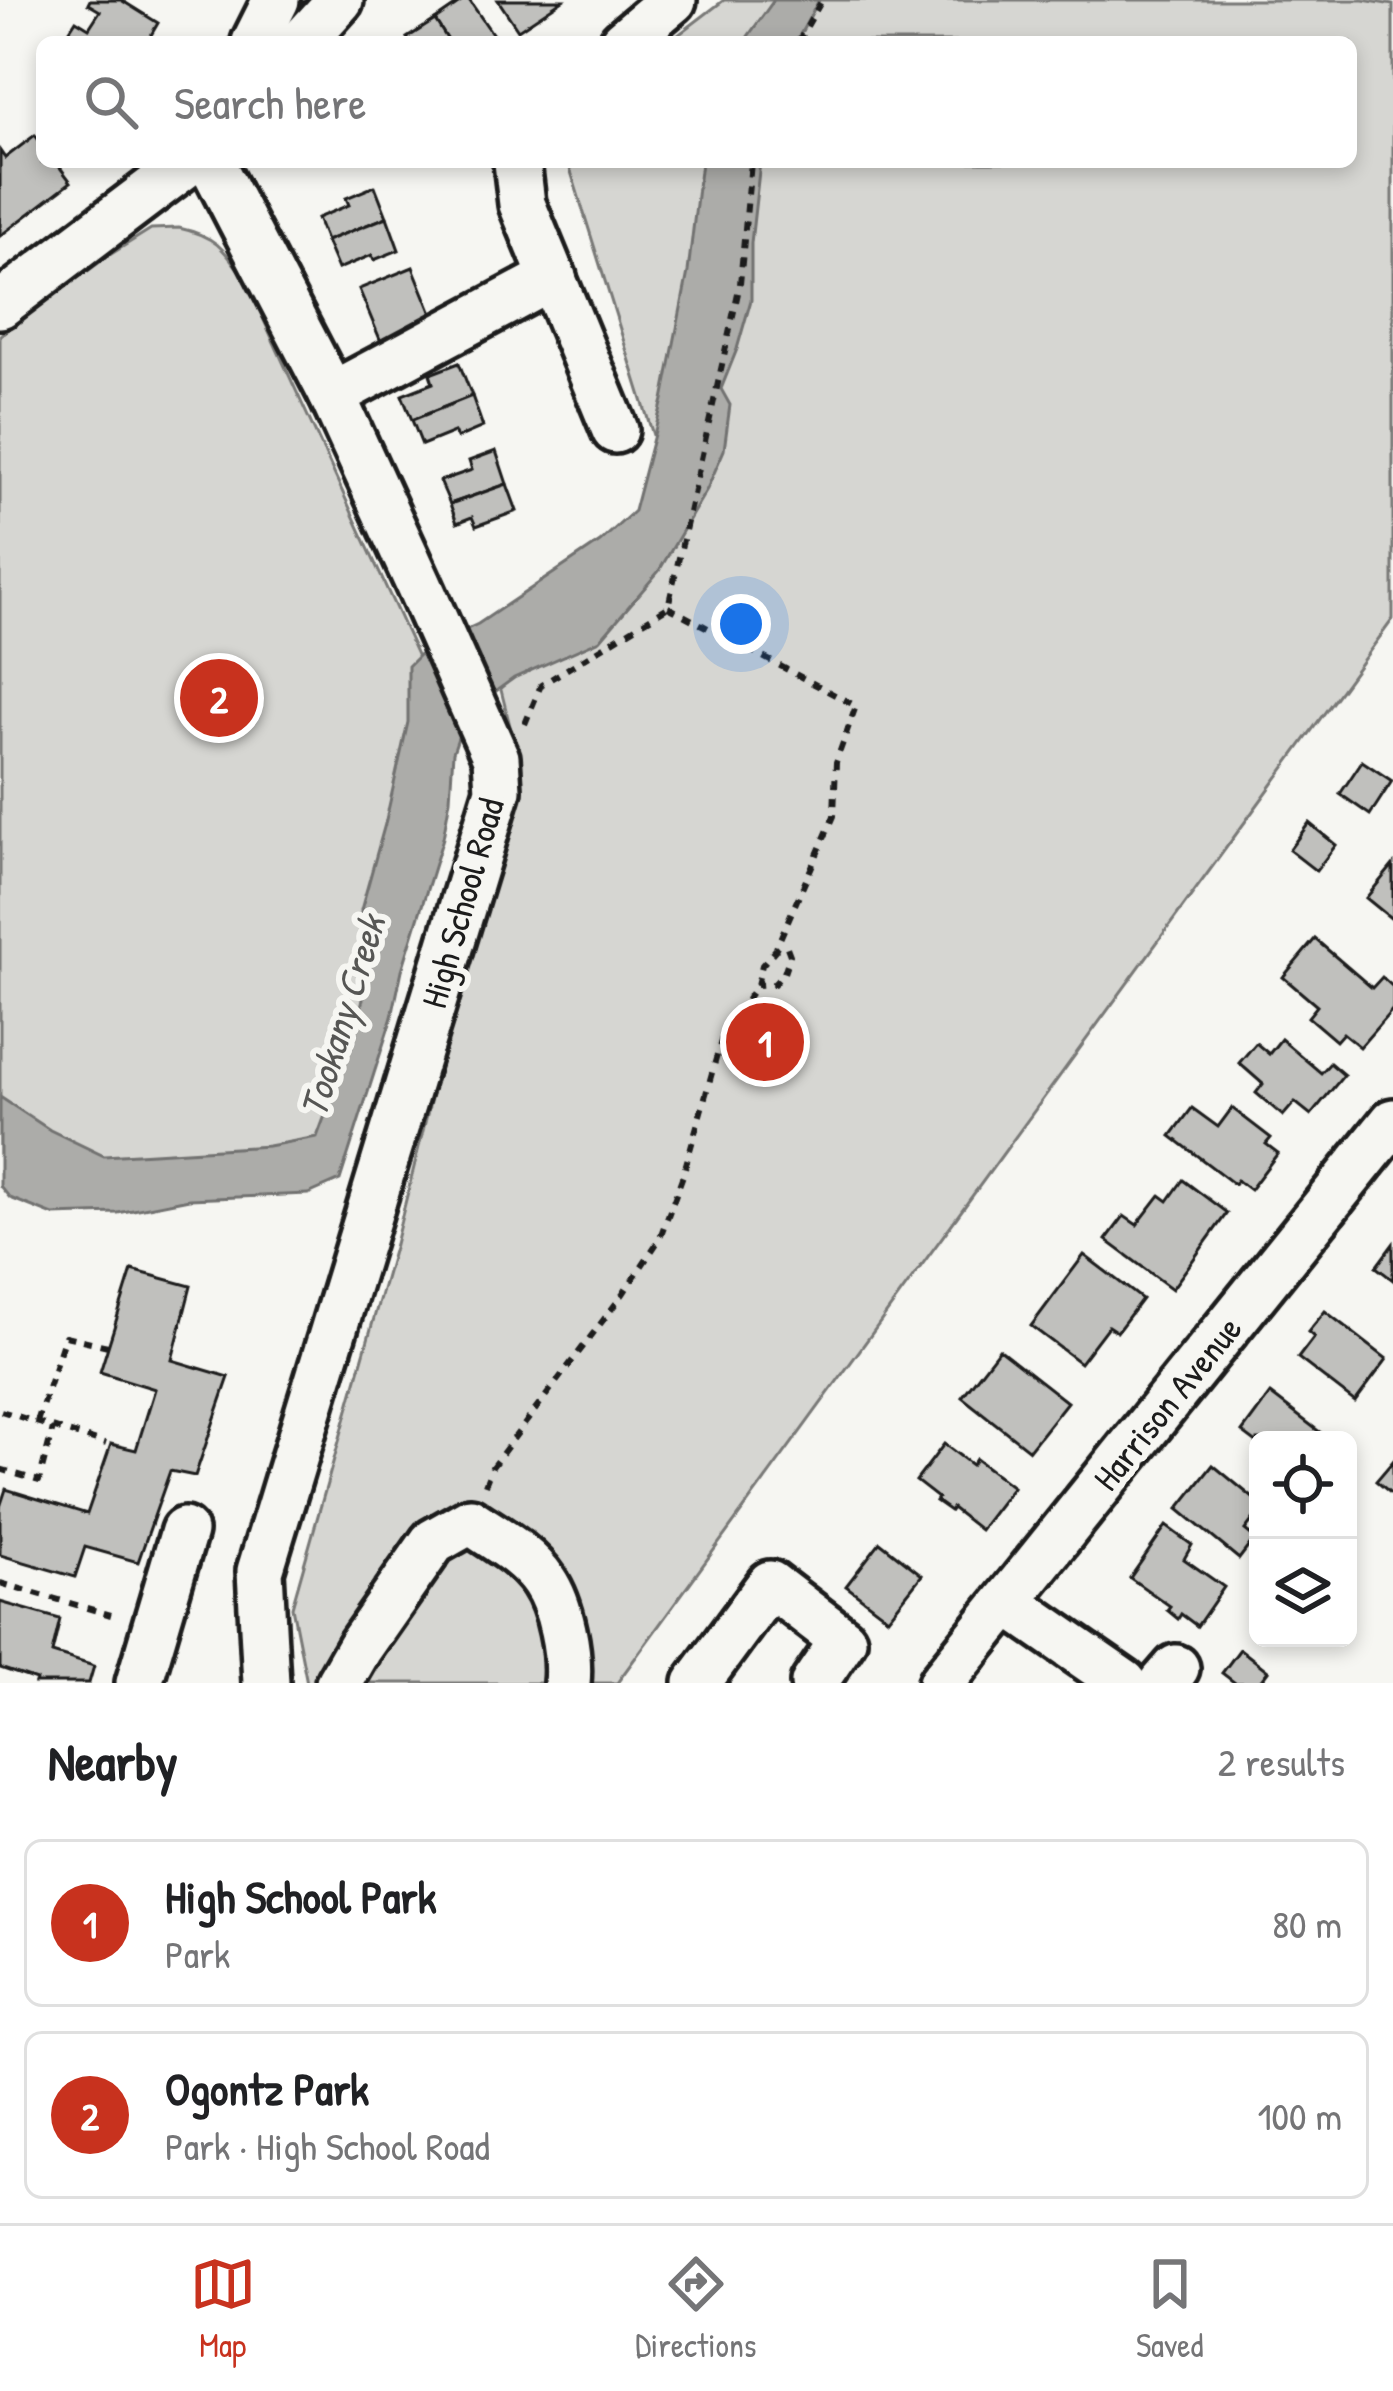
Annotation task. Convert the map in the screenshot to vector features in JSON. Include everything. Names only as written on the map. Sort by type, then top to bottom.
[{"type":"street","points":[[258,36],[276,0]]},
{"type":"street","points":[[307,36],[340,0]]},
{"type":"street","points":[[630,36],[673,0]]},
{"type":"street","points":[[0,304],[181,168]]},
{"type":"street","name":"High School Road","points":[[214,168],[332,395],[419,585],[510,742],[260,1571],[266,1683]]},
{"type":"street","points":[[519,168],[522,204],[615,430]]},
{"type":"street","points":[[332,395],[553,277]]},
{"type":"street","name":"Harrison Avenue","points":[[941,1683],[1393,1122]]},
{"type":"street","points":[[339,1683],[358,1648],[433,1542],[470,1521],[513,1550],[544,1582],[562,1624],[567,1683]]},
{"type":"street","points":[[139,1683],[184,1531]]},
{"type":"street","points":[[697,1683],[770,1584],[843,1640],[814,1683]]},
{"type":"street","points":[[1007,1602],[1124,1683]]},
{"type":"path","points":[[801,36],[822,0]]},
{"type":"path","points":[[510,742],[541,685],[668,607],[740,284],[750,168]]},
{"type":"path","points":[[470,1521],[492,1467],[659,1240],[723,1034],[776,949],[834,816],[836,762],[856,706],[668,607]]},
{"type":"path","points":[[757,986],[774,984],[784,973],[790,955],[787,947],[776,949]]},
{"type":"path","points":[[37,1422],[65,1336],[108,1346]]},
{"type":"path","points":[[1,1412],[106,1444]]},
{"type":"path","points":[[0,1469],[39,1481],[53,1427]]},
{"type":"path","points":[[0,1582],[111,1616]]},
{"type":"shaded area","points":[[724,0],[1363,0],[1393,5],[1393,619],[617,1683],[307,1683],[292,1607],[395,1244],[495,839],[519,762],[497,674],[666,477],[570,168],[1357,168],[1357,36],[677,36]]},
{"type":"shaded area","points":[[774,0],[819,0],[799,36],[748,36]]},
{"type":"shaded area","points":[[700,168],[759,168],[751,300],[721,389],[730,405],[724,450],[659,571],[600,640],[514,678],[467,712],[453,752],[443,838],[340,1180],[308,1194],[189,1199],[118,1213],[53,1215],[10,1198],[0,1186],[0,1097],[50,1130],[104,1156],[268,1146],[317,1137],[330,1102],[338,1045],[357,1022],[365,991],[361,910],[408,722],[408,666],[426,648],[478,624],[600,542],[634,511],[663,400],[688,272]]},
{"type":"shaded area","points":[[179,228],[218,245],[245,279],[456,740],[328,1165],[0,1153],[0,335],[151,229]]},
{"type":"building","points":[[90,0],[121,0],[158,23],[150,36],[66,36],[76,20],[89,28],[100,11],[88,4]]},
{"type":"building","points":[[469,0],[494,36],[445,36],[435,20]]},
{"type":"building","points":[[498,0],[563,0],[518,30]]},
{"type":"building","points":[[435,20],[445,36],[410,36]]},
{"type":"building","points":[[35,135],[36,168],[60,168],[71,182],[0,236],[0,151],[5,158]]},
{"type":"building","points":[[375,186],[387,217],[326,241],[317,218],[349,205],[346,198]]},
{"type":"building","points":[[387,217],[399,250],[338,269],[326,241]]},
{"type":"building","points":[[413,267],[435,321],[382,344],[359,289]]},
{"type":"building","points":[[459,363],[472,396],[412,420],[402,395],[433,383],[430,374]]},
{"type":"building","points":[[472,396],[483,427],[422,445],[412,420]]},
{"type":"building","points":[[496,451],[507,484],[450,504],[440,481],[472,470],[469,461]]},
{"type":"building","points":[[507,484],[517,511],[476,526],[472,517],[457,523],[450,504]]},
{"type":"building","points":[[1362,761],[1392,781],[1370,815],[1340,794]]},
{"type":"building","points":[[1309,823],[1336,845],[1316,871],[1289,850]]},
{"type":"building","points":[[1393,865],[1393,920],[1366,898]]},
{"type":"building","points":[[1315,939],[1372,988],[1382,977],[1393,987],[1393,1009],[1360,1047],[1343,1033],[1336,1041],[1308,1017],[1317,1006],[1283,977]]},
{"type":"building","points":[[1281,1039],[1321,1073],[1330,1063],[1344,1075],[1311,1115],[1295,1102],[1283,1116],[1256,1093],[1263,1084],[1239,1063],[1256,1043],[1269,1054]]},
{"type":"building","points":[[1192,1108],[1218,1127],[1232,1108],[1271,1138],[1266,1144],[1278,1153],[1250,1190],[1237,1180],[1234,1184],[1171,1136]]},
{"type":"building","points":[[1183,1180],[1227,1213],[1172,1289],[1106,1240],[1124,1216],[1137,1225],[1160,1195],[1168,1201]]},
{"type":"building","points":[[1393,1244],[1393,1280],[1376,1267]]},
{"type":"building","points":[[1084,1255],[1142,1299],[1117,1332],[1108,1326],[1080,1363],[1031,1326]]},
{"type":"building","points":[[132,1270],[191,1286],[172,1360],[229,1377],[195,1476],[170,1471],[138,1562],[85,1547],[75,1577],[0,1555],[0,1507],[6,1489],[87,1514],[111,1444],[136,1450],[155,1389],[100,1372]]},
{"type":"building","points":[[1325,1311],[1387,1359],[1355,1402],[1298,1358],[1314,1337],[1308,1332]]},
{"type":"building","points":[[999,1349],[1067,1402],[1029,1450],[962,1397]]},
{"type":"building","points":[[1270,1394],[1318,1431],[1249,1431],[1249,1437],[1242,1432]]},
{"type":"building","points":[[944,1444],[972,1465],[976,1459],[1013,1487],[980,1530],[936,1501],[916,1481]]},
{"type":"building","points":[[1393,1461],[1393,1495],[1376,1481]]},
{"type":"building","points":[[1213,1465],[1249,1495],[1245,1530],[1249,1546],[1239,1559],[1178,1509]]},
{"type":"building","points":[[1166,1526],[1192,1545],[1184,1559],[1224,1587],[1197,1626],[1181,1614],[1178,1619],[1167,1610],[1170,1606],[1130,1578]]},
{"type":"building","points":[[880,1542],[922,1575],[888,1618],[846,1586]]},
{"type":"building","points":[[0,1602],[60,1619],[52,1653],[94,1666],[89,1683],[35,1683],[0,1668]]},
{"type":"building","points":[[1240,1649],[1268,1671],[1259,1683],[1235,1683],[1222,1673]]},
{"type":"place","name":"Ogontz Park","points":[[219,698]]},
{"type":"place","name":"High School Park","points":[[765,1042]]},
{"type":"water label","name":"Tookany Creek","points":[[342,1016]]}]
